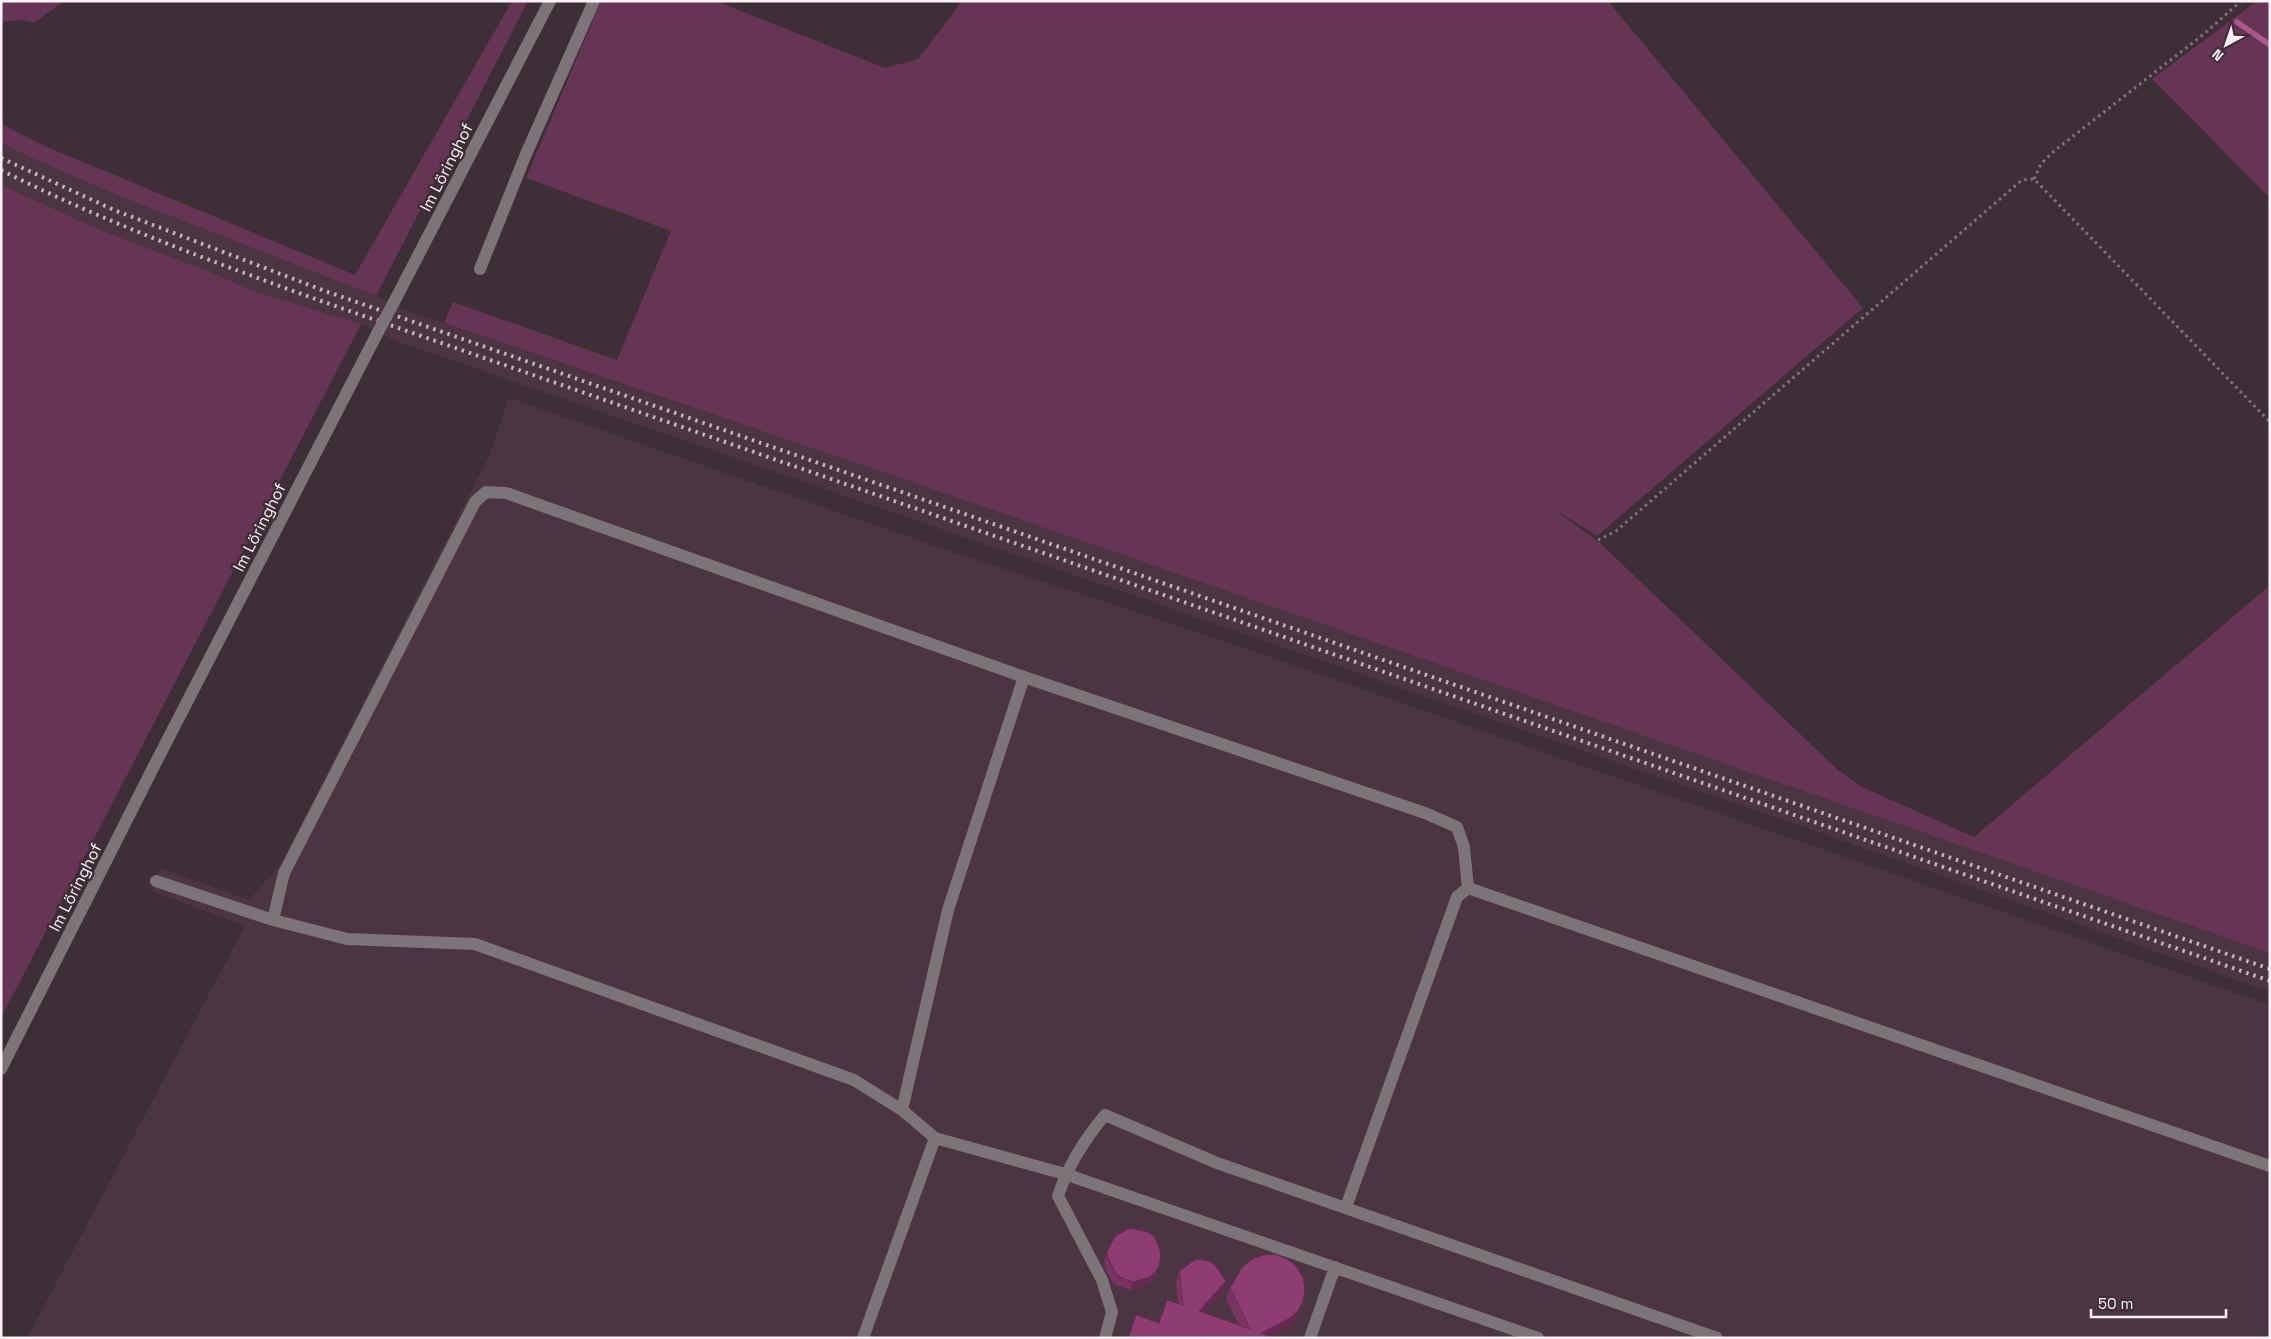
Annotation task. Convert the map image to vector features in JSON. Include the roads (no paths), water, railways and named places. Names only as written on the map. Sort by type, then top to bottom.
[{"type":"street","name":"Im Löringhof","points":[[1,1069],[154,766],[550,1]]},
{"type":"street","points":[[480,269],[526,154],[594,1]]},
{"type":"street","points":[[273,920],[284,873],[475,502],[486,492],[506,493],[1024,677],[1425,813],[1457,827],[1464,847],[1468,888]]},
{"type":"street","points":[[902,1110],[948,910],[1024,677]]},
{"type":"street","points":[[156,880],[273,920],[347,938],[475,944],[854,1080],[902,1110],[935,1138],[1065,1174],[1538,1338]]},
{"type":"street","points":[[1468,888],[2270,1166]]},
{"type":"street","points":[[1346,1207],[1457,897],[1468,888]]},
{"type":"street","points":[[1105,1338],[1112,1312],[1102,1280],[1058,1196],[1065,1174],[1086,1138],[1105,1116],[1217,1162],[1717,1338]]},
{"type":"street","points":[[863,1338],[935,1138]]},
{"type":"street","points":[[1310,1338],[1334,1267]]},
{"type":"waterway","points":[[2237,22],[2270,45]]},
{"type":"railway","points":[[1,158],[114,210],[325,291],[2270,969]]},
{"type":"railway","points":[[1,170],[119,224],[321,301],[2270,981]]}]
